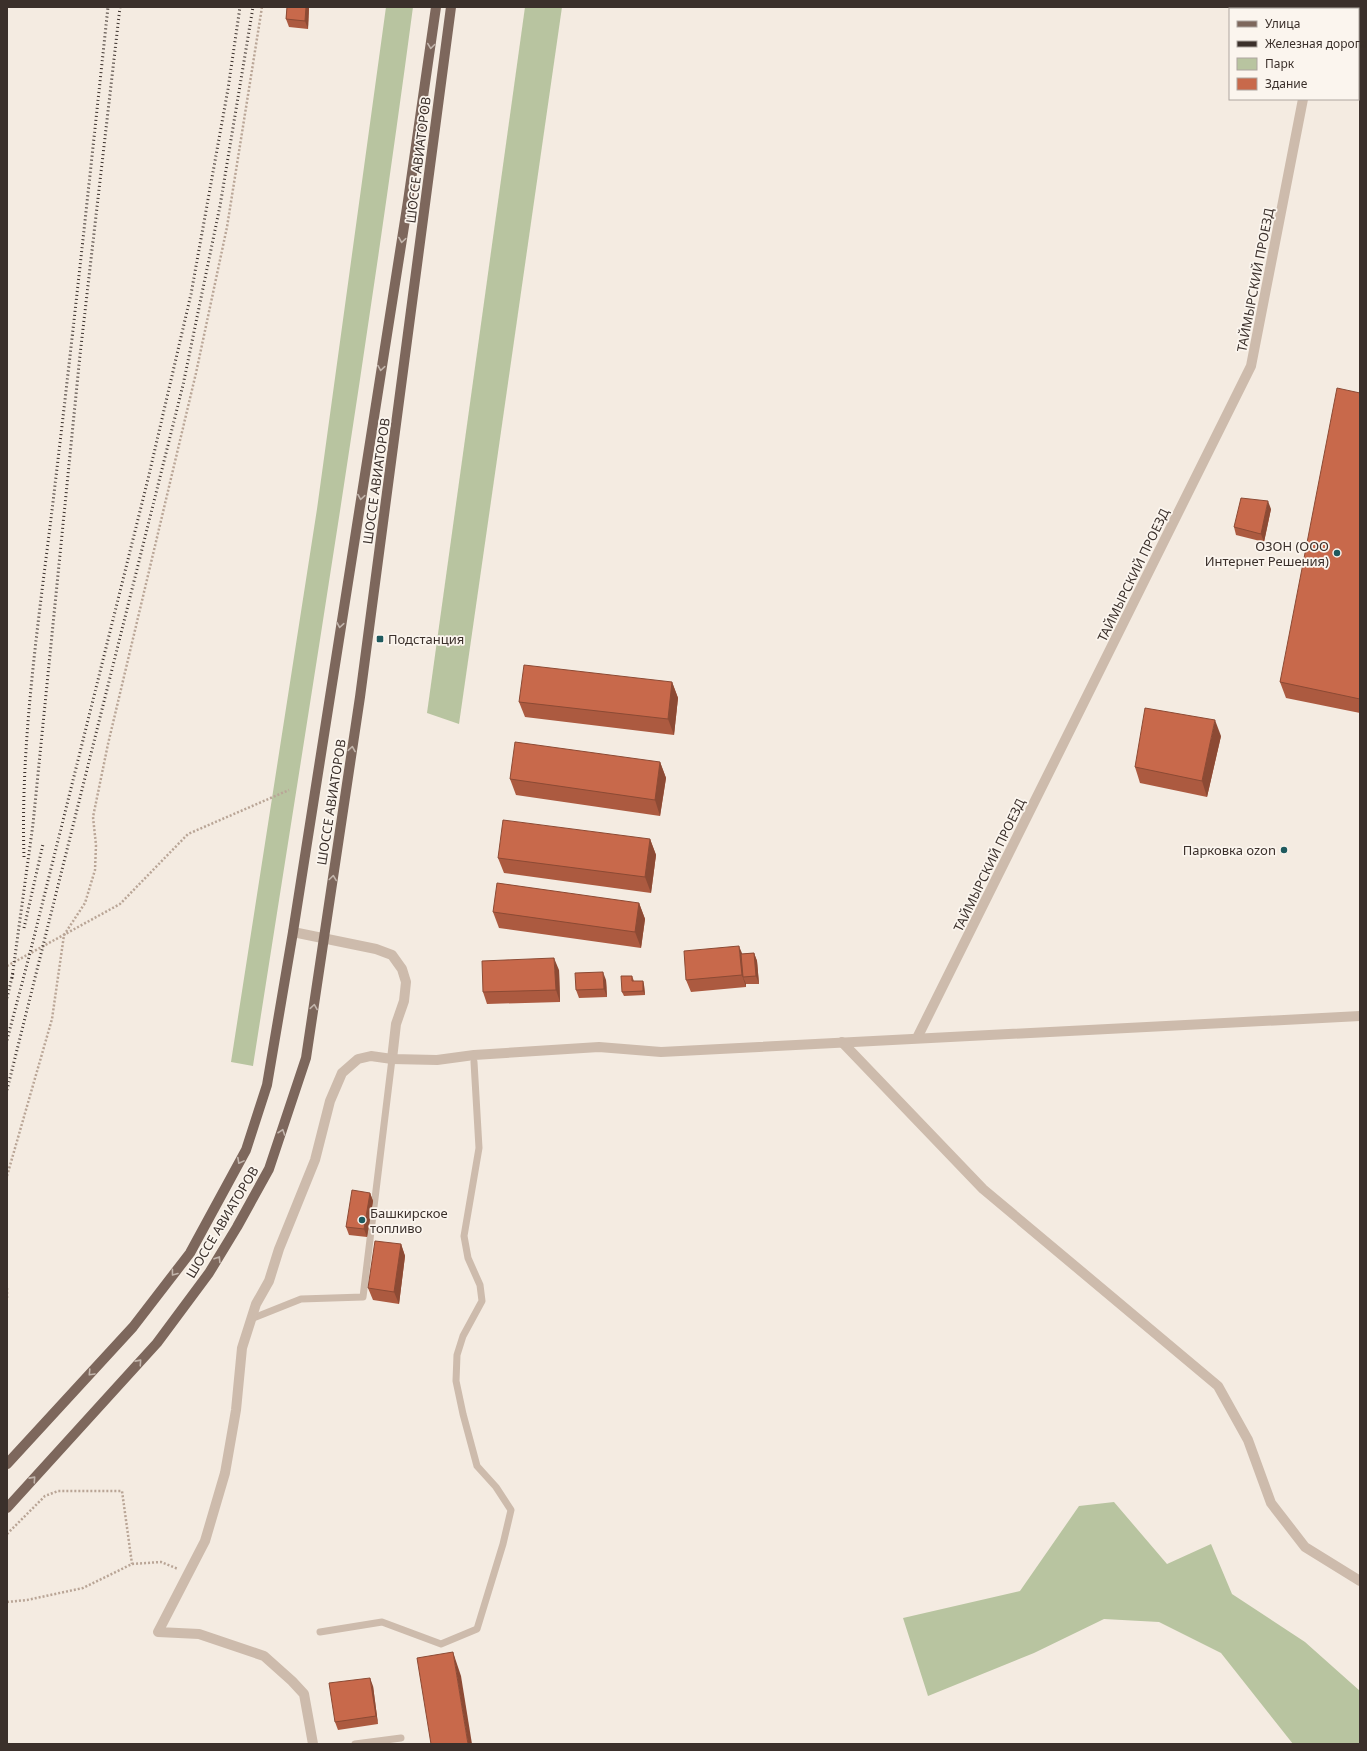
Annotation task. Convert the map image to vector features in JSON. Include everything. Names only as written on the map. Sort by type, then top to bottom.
[{"type":"main road","name":"ШОССЕ АВИАТОРОВ","points":[[7,1464],[133,1327],[190,1253],[246,1150],[267,1085],[293,932],[324,724],[408,201],[436,7]]},
{"type":"main road","name":"ШОССЕ АВИАТОРОВ","points":[[7,1508],[157,1343],[209,1273],[241,1221],[269,1169],[294,1098],[306,1058],[361,689],[451,7]]},
{"type":"street","name":"ТАЙМЫРСКИЙ ПРОЕЗД","points":[[917,1038],[1252,366],[1303,100]]},
{"type":"street","points":[[293,932],[376,948],[392,955],[402,969],[406,982],[404,1001],[396,1024],[392,1059]]},
{"type":"street","points":[[313,1744],[304,1694],[264,1656],[199,1634],[158,1632],[204,1542],[225,1473],[236,1410],[242,1348],[256,1304],[269,1281],[282,1242],[315,1160],[330,1101],[342,1073],[358,1059],[372,1056],[392,1059],[437,1060],[474,1055],[599,1047],[661,1052],[1360,1016]]},
{"type":"street","points":[[842,1042],[983,1189],[1218,1386],[1248,1440],[1271,1503],[1305,1547],[1360,1581]]},
{"type":"lane","points":[[251,1319],[301,1299],[363,1297],[392,1059]]},
{"type":"lane","points":[[320,1632],[382,1622],[441,1644],[477,1629],[503,1544],[511,1510],[496,1487],[477,1466],[456,1381],[457,1355],[463,1336],[482,1301],[480,1284],[468,1258],[464,1236],[479,1148],[474,1062]]},
{"type":"lane","points":[[355,1744],[401,1738]]},
{"type":"path","points":[[7,1176],[52,1020],[64,935],[85,903],[95,870],[96,845],[93,817],[108,744],[196,373],[226,234],[262,7]]},
{"type":"path","points":[[7,966],[120,904],[188,834],[289,790]]},
{"type":"path","points":[[7,1288],[7,1298]]},
{"type":"path","points":[[7,1534],[44,1496],[58,1491],[122,1491],[132,1564]]},
{"type":"path","points":[[7,1602],[27,1600],[83,1588],[132,1564],[161,1562],[188,1574]]},
{"type":"green space","points":[[386,7],[413,7],[356,405],[253,1066],[231,1062],[317,509]]},
{"type":"green space","points":[[525,7],[562,7],[459,724],[427,713]]},
{"type":"green space","points":[[1114,1502],[1167,1564],[1211,1544],[1232,1594],[1305,1642],[1360,1691],[1360,1744],[1293,1744],[1221,1653],[1159,1622],[1104,1619],[1034,1653],[928,1696],[903,1618],[1020,1591],[1079,1506]]},
{"type":"building","points":[[287,7],[306,7],[305,21],[286,19]]},
{"type":"building","name":"ОЗОН (ООО Интернет Решения)","points":[[1337,388],[1360,393],[1360,699],[1280,682]]},
{"type":"building","points":[[1241,498],[1268,501],[1261,534],[1234,527]]},
{"type":"building","points":[[524,665],[672,682],[668,719],[519,702]]},
{"type":"building","points":[[1145,708],[1215,720],[1202,781],[1135,767]]},
{"type":"building","points":[[515,742],[660,762],[655,800],[510,779]]},
{"type":"building","points":[[503,820],[650,839],[645,877],[498,858]]},
{"type":"building","points":[[497,883],[639,903],[635,932],[493,912]]},
{"type":"building","points":[[739,946],[742,975],[686,980],[684,951]]},
{"type":"building","points":[[754,953],[756,976],[743,977],[741,954]]},
{"type":"building","points":[[554,958],[556,990],[483,992],[482,961]]},
{"type":"building","points":[[603,972],[604,989],[576,990],[575,973]]},
{"type":"building","points":[[621,976],[632,976],[632,981],[643,981],[643,991],[622,992]]},
{"type":"building","points":[[352,1190],[370,1193],[364,1229],[346,1227]]},
{"type":"building","points":[[375,1241],[401,1244],[394,1292],[368,1288]]},
{"type":"building","points":[[453,1652],[468,1744],[431,1744],[417,1658]]},
{"type":"building","points":[[370,1678],[376,1716],[335,1722],[329,1683]]},
{"type":"railway","points":[[24,857],[25,764],[28,718],[69,366],[108,7]]},
{"type":"railway","points":[[12,978],[33,824],[80,355],[120,7]]},
{"type":"railway","points":[[7,1040],[148,479],[191,294],[228,89],[240,7]]},
{"type":"railway","points":[[7,1090],[183,385],[220,206],[253,7]]},
{"type":"railway","points":[[24,928],[43,844]]},
{"type":"railway","points":[[7,998],[13,973]]},
{"type":"place","name":"ОЗОН (ООО Интернет Решения)","points":[[1337,553]]},
{"type":"place","name":"Подстанция","points":[[380,639]]},
{"type":"place","name":"Парковка ozon","points":[[1284,850]]},
{"type":"place","name":"Башкирское топливо","points":[[362,1220]]}]
